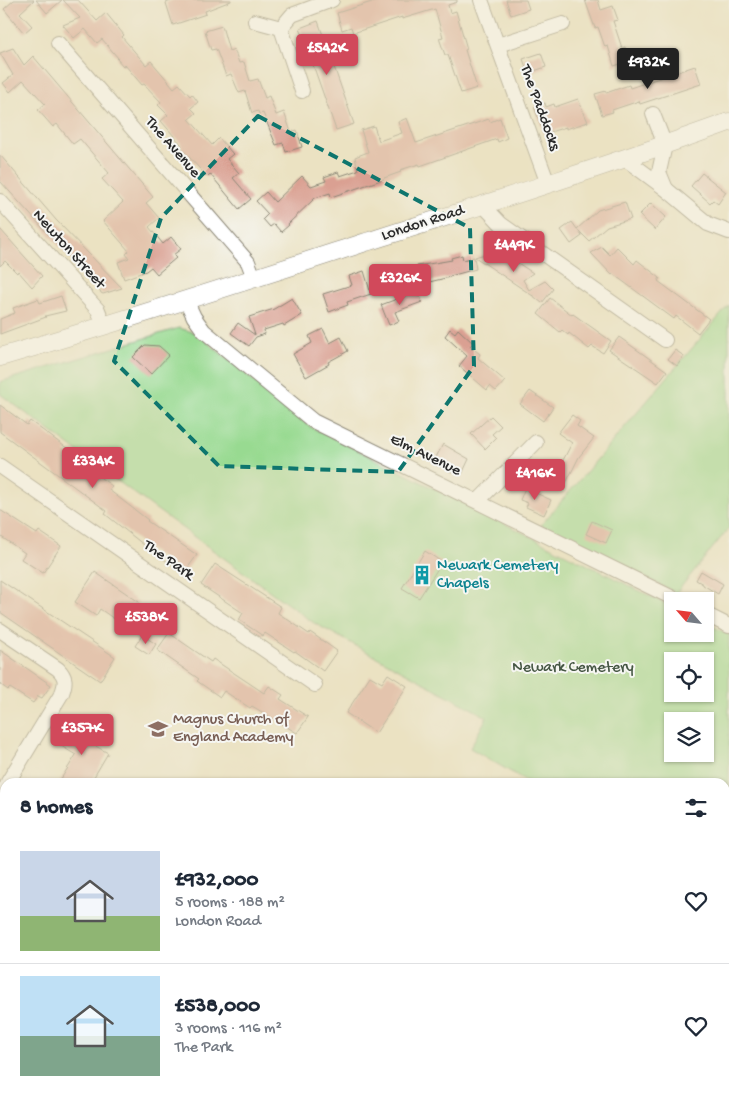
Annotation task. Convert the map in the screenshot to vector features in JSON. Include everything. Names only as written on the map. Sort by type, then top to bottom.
[{"type":"main road","name":"London Road","points":[[0,357],[186,300],[548,184],[729,122]]},
{"type":"street","points":[[281,28],[292,15],[332,0]]},
{"type":"street","name":"The Paddocks","points":[[481,0],[548,184]]},
{"type":"street","points":[[255,21],[281,28]]},
{"type":"street","points":[[498,45],[563,24]]},
{"type":"street","points":[[281,28],[302,91]]},
{"type":"street","name":"The Avenue","points":[[58,43],[248,262],[254,278]]},
{"type":"street","points":[[653,114],[665,145],[659,172],[666,189]]},
{"type":"street","points":[[624,158],[666,189],[708,224],[729,232]]},
{"type":"street","name":"Newton Street","points":[[0,201],[98,310],[104,325]]},
{"type":"street","points":[[483,204],[501,224],[665,340]]},
{"type":"street","name":"Elm Avenue","points":[[186,300],[194,317],[204,331],[313,421],[664,594]]},
{"type":"street","points":[[478,501],[536,442]]},
{"type":"street","name":"The Park","points":[[0,466],[315,685]]},
{"type":"street","points":[[714,618],[729,626]]},
{"type":"street","points":[[0,630],[58,669],[64,674],[65,683],[62,693],[10,778]]},
{"type":"highlighted area","points":[[258,116],[470,228],[474,366],[398,472],[219,466],[114,361],[161,218]]},
{"type":"green space","points":[[729,305],[729,528],[677,592],[541,525]]},
{"type":"green space","name":"Newark Cemetery","points":[[179,328],[196,333],[309,426],[664,603],[664,642],[714,642],[714,627],[729,634],[729,778],[521,778],[470,748],[487,717],[314,623],[0,394],[0,382]]},
{"type":"building","points":[[14,0],[34,0],[20,13],[32,26],[24,33],[4,9]]},
{"type":"building","points":[[36,0],[62,0],[47,13]]},
{"type":"building","points":[[63,0],[78,0],[97,21],[106,13],[124,35],[122,37],[146,65],[151,61],[174,88],[179,84],[190,96],[192,94],[198,102],[191,108],[196,113],[189,119],[212,145],[219,138],[233,154],[227,159],[239,173],[233,178],[251,199],[239,209],[210,174],[207,177],[182,149],[181,144],[161,121],[168,115],[158,105],[161,102],[144,84],[142,85],[125,65],[123,66],[102,39],[97,43],[85,29],[74,38],[63,25],[80,18]]},
{"type":"building","points":[[173,0],[231,1],[205,11],[206,14],[173,25],[166,3]]},
{"type":"building","points":[[378,0],[457,0],[457,2],[448,5],[450,13],[456,11],[467,49],[465,50],[477,88],[461,93],[448,55],[445,55],[439,38],[443,37],[435,9],[402,19],[402,17],[353,33],[351,27],[342,30],[337,13]]},
{"type":"building","points":[[506,0],[526,0],[529,9],[511,15]]},
{"type":"building","points":[[585,0],[598,0],[601,10],[613,6],[618,20],[613,21],[622,48],[625,47],[630,61],[614,66],[608,46],[605,47],[598,27],[595,28]]},
{"type":"building","points":[[318,21],[354,124],[336,130],[300,28]]},
{"type":"building","points":[[222,26],[229,51],[234,49],[239,63],[244,62],[250,81],[258,79],[265,98],[269,96],[276,115],[284,112],[291,132],[297,130],[302,147],[286,152],[283,143],[276,145],[263,113],[259,114],[258,111],[252,113],[245,91],[239,93],[231,74],[226,76],[216,49],[211,50],[205,31]]},
{"type":"building","points":[[13,48],[24,65],[33,56],[153,197],[146,203],[159,218],[149,227],[163,244],[171,237],[181,249],[173,255],[176,258],[157,274],[151,267],[146,271],[124,279],[118,262],[129,258],[126,254],[129,251],[103,221],[123,202],[102,179],[109,173],[80,139],[73,144],[57,124],[53,127],[38,110],[45,104],[23,80],[10,92],[3,83],[13,75],[0,53]]},
{"type":"building","points":[[541,53],[546,67],[528,73],[523,59]]},
{"type":"building","points":[[695,66],[701,84],[640,104],[639,101],[602,115],[595,94],[606,91],[606,93],[629,85],[630,88]]},
{"type":"building","points":[[578,99],[588,122],[544,134],[534,107],[545,103],[546,107],[554,104],[555,107]]},
{"type":"building","points":[[407,118],[416,143],[489,119],[490,122],[500,118],[507,138],[498,142],[497,139],[420,166],[419,164],[400,170],[401,172],[384,179],[331,197],[330,193],[315,198],[281,232],[274,224],[270,227],[263,219],[268,214],[256,201],[266,192],[275,202],[302,176],[311,186],[326,181],[324,177],[338,172],[340,176],[358,170],[355,157],[368,152],[361,130],[374,126],[379,141],[402,133],[398,122]]},
{"type":"building","points":[[0,155],[56,220],[122,288],[101,293],[99,288],[0,181]]},
{"type":"building","points":[[702,173],[726,192],[718,204],[713,200],[710,203],[691,186]]},
{"type":"building","points":[[625,202],[631,219],[607,226],[589,241],[577,229],[598,210]]},
{"type":"building","points":[[651,203],[666,217],[655,230],[639,215]]},
{"type":"building","points":[[572,222],[582,236],[571,244],[561,230]]},
{"type":"building","points":[[0,229],[42,276],[32,287],[18,271],[17,273],[5,261],[0,266]]},
{"type":"building","points":[[602,247],[610,255],[617,247],[634,264],[637,260],[660,278],[658,281],[709,319],[698,333],[676,316],[674,319],[612,275],[591,253]]},
{"type":"building","points":[[487,249],[504,254],[533,273],[523,280],[529,290],[545,281],[553,289],[542,303],[475,257],[485,254]]},
{"type":"building","points":[[462,255],[463,260],[474,257],[476,269],[421,284],[417,266],[452,260],[451,258]]},
{"type":"building","points":[[364,271],[371,294],[347,302],[348,305],[329,312],[323,294],[352,285],[349,276]]},
{"type":"building","points":[[418,291],[422,302],[395,312],[399,321],[389,325],[381,305]]},
{"type":"building","points":[[61,296],[66,311],[45,316],[0,334],[0,319],[15,313],[13,308],[38,299],[40,303]]},
{"type":"building","points":[[292,298],[302,315],[284,326],[283,324],[264,330],[265,334],[256,337],[249,346],[231,333],[238,323],[255,335],[249,317],[274,309]]},
{"type":"building","points":[[550,298],[611,341],[603,353],[592,346],[589,349],[569,333],[568,335],[562,330],[560,332],[538,314]]},
{"type":"building","points":[[323,329],[330,343],[341,337],[348,351],[306,377],[293,354],[312,343],[309,336]]},
{"type":"building","points":[[450,329],[455,333],[458,329],[473,343],[470,346],[480,354],[478,358],[505,381],[496,391],[490,386],[487,390],[459,366],[467,356],[445,336]]},
{"type":"building","points":[[619,337],[667,371],[658,383],[609,350]]},
{"type":"building","points":[[145,345],[159,346],[169,355],[151,374],[133,357]]},
{"type":"building","points":[[675,350],[684,356],[677,366],[668,359]]},
{"type":"building","points":[[530,391],[553,407],[543,421],[520,404]]},
{"type":"building","points":[[0,405],[27,425],[30,421],[68,449],[65,452],[112,486],[109,490],[147,521],[197,555],[184,573],[149,549],[105,514],[107,511],[0,432]]},
{"type":"building","points":[[572,415],[580,421],[577,426],[594,438],[579,457],[565,485],[547,477],[554,463],[560,466],[572,443],[558,433]]},
{"type":"building","points":[[491,416],[501,426],[492,434],[496,438],[485,449],[471,434]]},
{"type":"building","points":[[443,444],[469,459],[462,474],[455,471],[454,473],[433,463]]},
{"type":"building","points":[[525,488],[551,500],[544,515],[526,507],[528,503],[520,500]]},
{"type":"building","points":[[0,510],[37,534],[39,531],[61,546],[43,573],[21,559],[25,553],[0,536]]},
{"type":"building","points":[[592,521],[612,530],[606,543],[586,534]]},
{"type":"building","name":"Newark Cemetery Chapels","points":[[425,551],[442,562],[419,598],[402,588]]},
{"type":"building","points":[[215,564],[281,607],[278,613],[337,651],[323,671],[295,651],[265,633],[263,636],[239,620],[243,613],[201,585]]},
{"type":"building","points":[[701,571],[723,584],[718,594],[696,580]]},
{"type":"building","points":[[95,572],[139,602],[130,615],[127,613],[120,623],[100,609],[96,616],[75,602]]},
{"type":"building","points":[[0,580],[115,657],[100,681],[0,612]]},
{"type":"building","points":[[169,633],[211,662],[213,659],[264,693],[269,686],[283,695],[280,699],[308,717],[297,733],[252,706],[250,708],[224,691],[220,697],[197,681],[199,679],[157,650]]},
{"type":"building","points":[[142,635],[156,644],[149,655],[135,646]]},
{"type":"building","points":[[0,650],[51,685],[42,698],[38,696],[33,703],[10,688],[8,690],[0,684]]},
{"type":"building","points":[[388,674],[407,686],[376,733],[346,713],[370,676],[382,683]]},
{"type":"building","points":[[76,720],[90,728],[83,739],[108,753],[93,778],[62,778],[76,755],[61,746]]},
{"type":"place","name":"Newark Cemetery Chapels","points":[[422,575]]},
{"type":"place","name":"Magnus Church of England Academy","points":[[158,729]]}]
